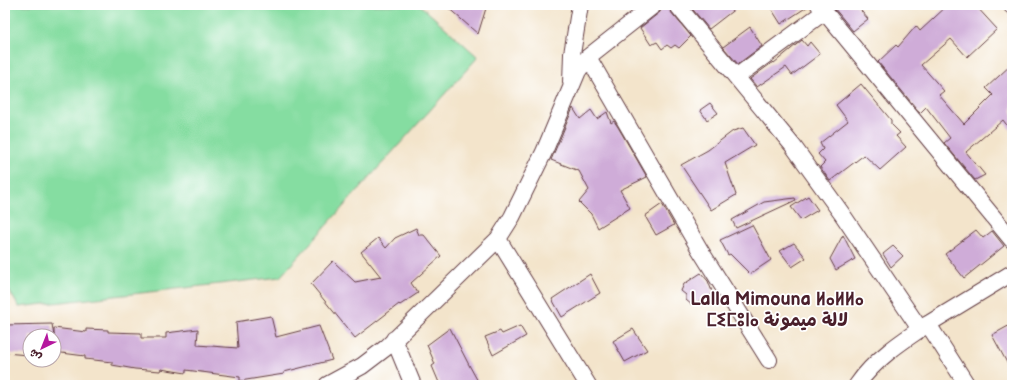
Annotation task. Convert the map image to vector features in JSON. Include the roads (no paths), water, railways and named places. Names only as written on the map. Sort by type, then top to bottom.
[{"type":"street","points":[[571,88],[572,54],[580,5]]},
{"type":"street","points":[[326,385],[362,366],[394,339],[498,239],[512,217],[544,152],[578,71],[588,57],[654,5]]},
{"type":"street","points":[[678,5],[793,146],[967,385]]},
{"type":"street","points":[[736,77],[821,9],[1012,240]]},
{"type":"street","points":[[588,57],[700,250],[769,360]]},
{"type":"street","points":[[498,239],[588,385]]},
{"type":"street","points":[[857,385],[864,374],[881,359],[924,327],[1012,273]]},
{"type":"street","points":[[394,339],[413,385]]},
{"type":"district","name":"Lalla Mimouna ⵍⴰⵍⵍⴰ ⵎⵉⵎⵓⵏⴰ لالة ميمونة","points":[[777,309]]}]
